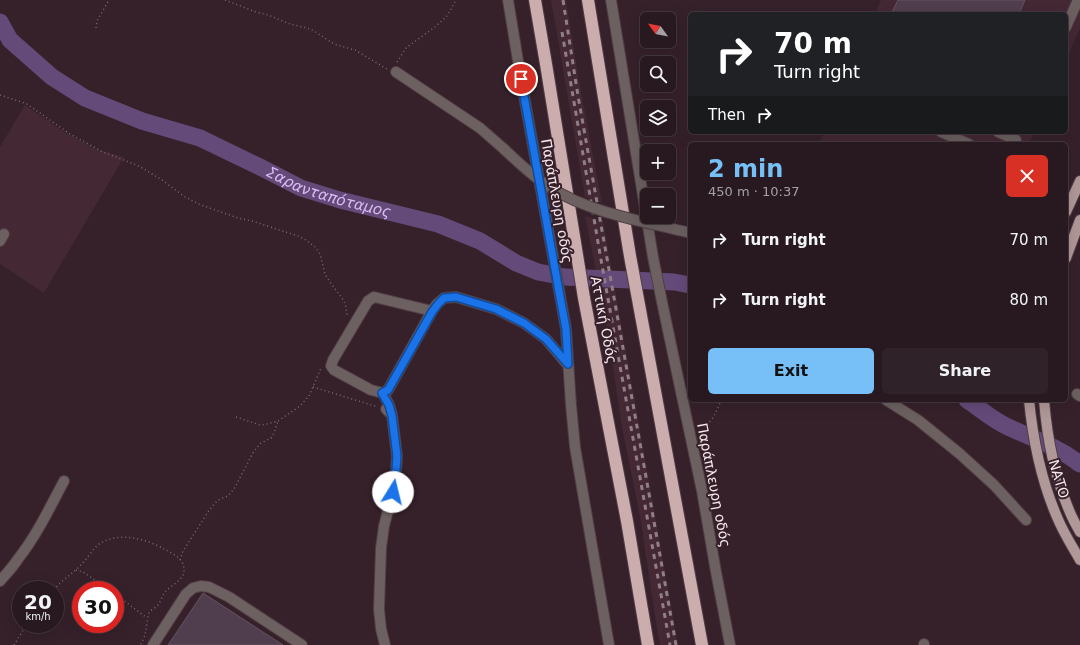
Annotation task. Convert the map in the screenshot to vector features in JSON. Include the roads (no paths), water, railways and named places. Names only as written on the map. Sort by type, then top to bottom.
[{"type":"highway","name":"Αττική Οδός","points":[[535,0],[548,72],[576,253],[626,514],[648,645]]},
{"type":"highway","points":[[588,0],[638,302],[702,645]]},
{"type":"main road","points":[[1068,208],[1080,181]]},
{"type":"main road","points":[[1068,253],[1080,220]]},
{"type":"main road","name":"ΝΑΤΟ","points":[[1029,402],[1035,443],[1050,499],[1057,518],[1080,560]]},
{"type":"main road","name":"ΝΑΤΟ","points":[[1044,402],[1046,426],[1054,462],[1069,512],[1080,532]]},
{"type":"street","name":"Παράπλευρη οδός","points":[[508,0],[566,329],[575,447],[609,645]]},
{"type":"street","name":"Παράπλευρη οδός","points":[[610,0],[653,257],[702,491],[730,645]]},
{"type":"street","points":[[1068,22],[1078,0]]},
{"type":"street","points":[[396,72],[480,128],[529,172],[550,188],[573,200],[594,208],[616,215],[688,233]]},
{"type":"street","points":[[946,134],[964,142]]},
{"type":"street","points":[[1003,134],[1017,139]]},
{"type":"street","points":[[432,312],[374,297],[368,301],[333,360],[331,366],[334,370],[371,390],[382,393],[388,390],[432,312],[444,298],[456,297],[496,309],[524,323],[546,339],[568,364]]},
{"type":"street","points":[[382,393],[389,405],[397,456],[395,484],[384,526],[380,556],[379,609],[384,645]]},
{"type":"street","points":[[889,402],[918,420],[960,454],[994,484],[1026,520]]},
{"type":"street","points":[[0,581],[30,543],[52,505],[64,480]]},
{"type":"street","points":[[154,645],[186,594],[193,588],[202,586],[209,587],[229,597],[302,645]]},
{"type":"waterway","name":"Σαρανταπόταμος","points":[[0,22],[10,40],[52,77],[85,98],[142,121],[200,138],[301,188],[340,200],[438,224],[480,241],[516,263],[538,272],[565,277],[674,282],[688,285]]},
{"type":"waterway","name":"Σαρανταπόταμος","points":[[970,402],[1001,423],[1053,447],[1080,464]]},
{"type":"railway","points":[[563,0],[578,96],[676,645]]},
{"type":"railway","points":[[562,32],[670,645]]}]
